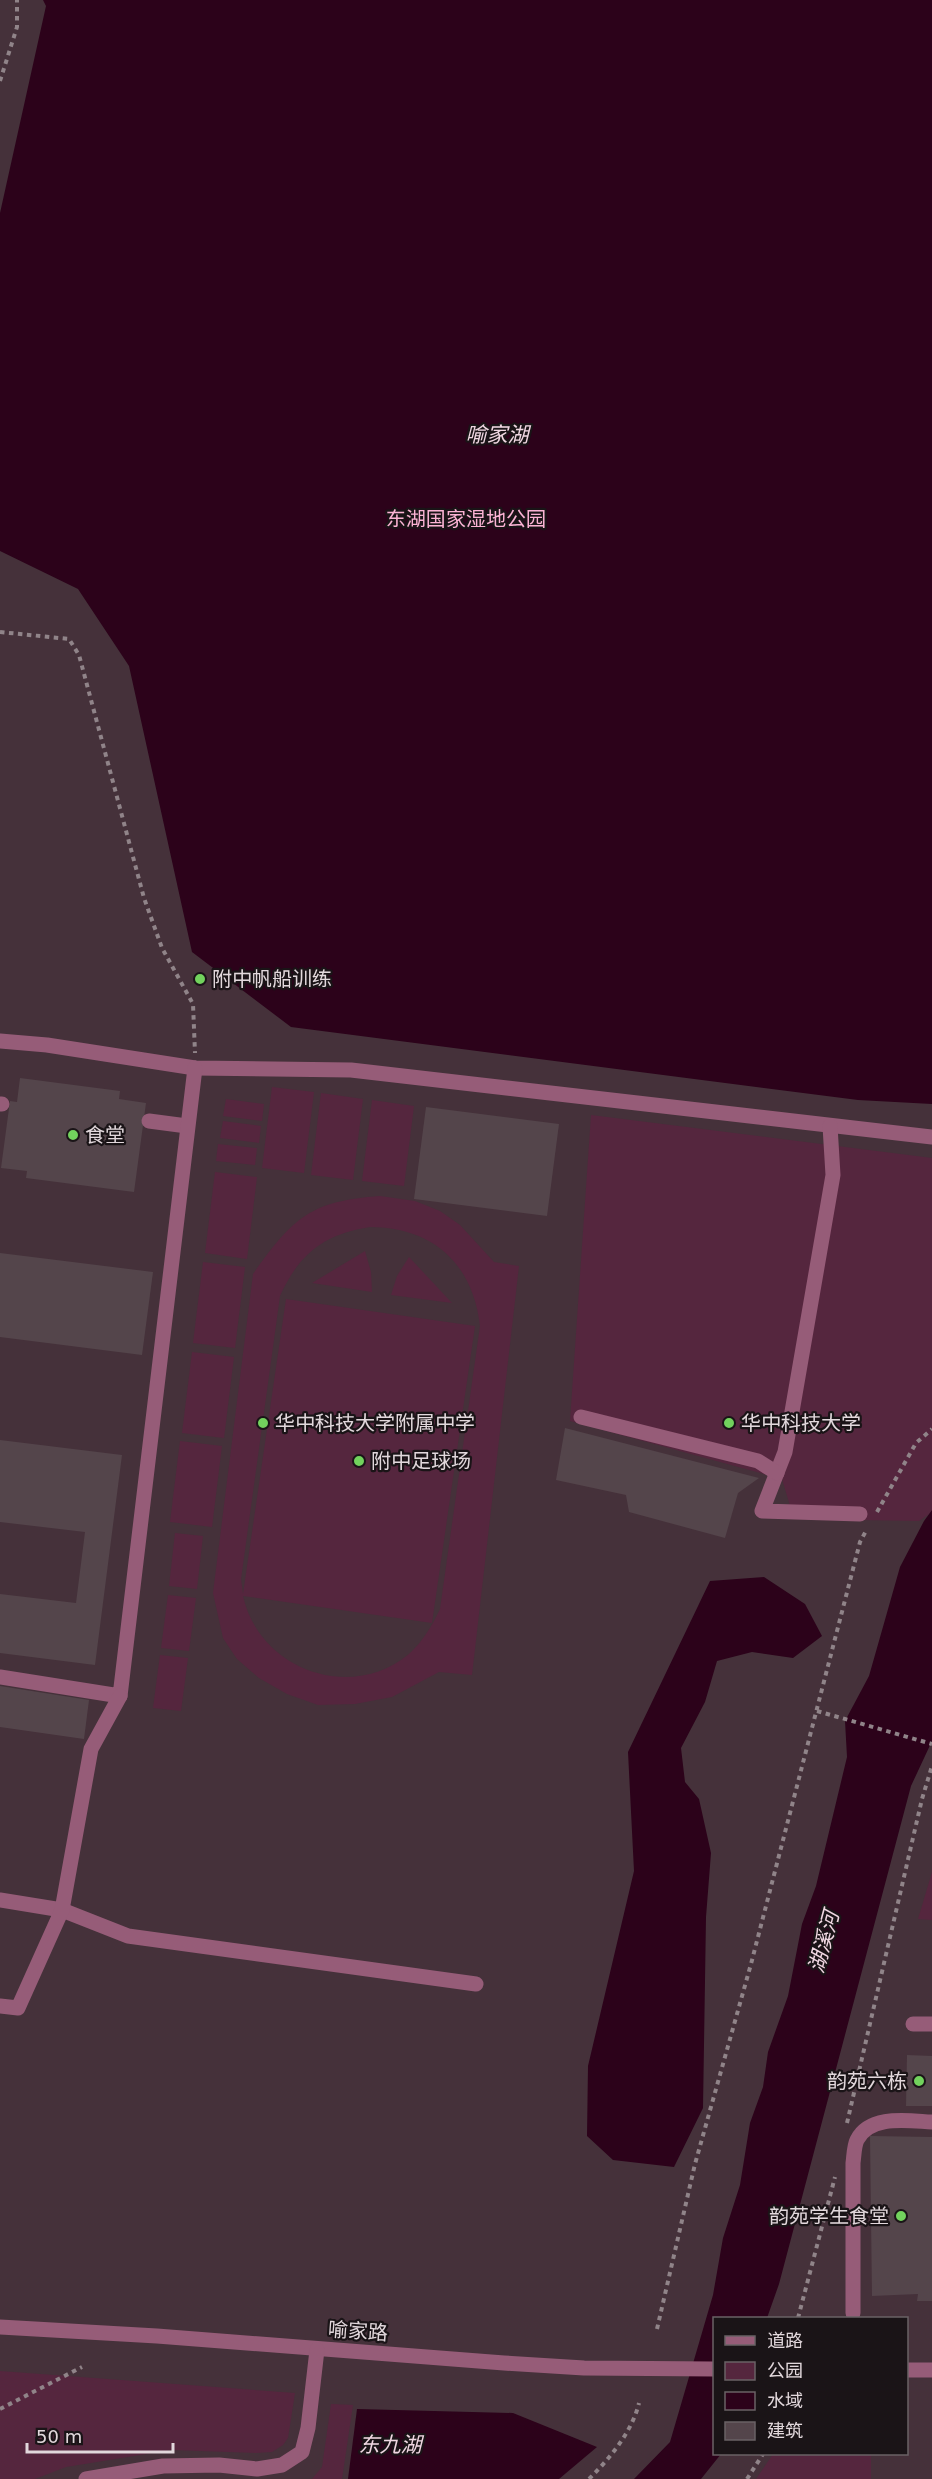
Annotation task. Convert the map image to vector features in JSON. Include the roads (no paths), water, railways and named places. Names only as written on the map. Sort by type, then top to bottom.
[{"type":"street","points":[[0,1041],[47,1045],[195,1068],[351,1070],[932,1137]]},
{"type":"street","points":[[0,2006],[18,2008],[62,1910],[91,1749],[120,1696],[195,1068]]},
{"type":"street","points":[[149,1121],[187,1126]]},
{"type":"street","points":[[830,1126],[833,1175],[785,1452],[762,1511],[860,1514]]},
{"type":"street","points":[[581,1417],[758,1461],[777,1473]]},
{"type":"street","points":[[0,1677],[120,1696]]},
{"type":"street","points":[[0,1900],[62,1910],[128,1936],[476,1984]]},
{"type":"street","points":[[913,2024],[932,2024]]},
{"type":"street","points":[[853,2313],[853,2163],[857,2139],[873,2124],[894,2121],[932,2122]]},
{"type":"street","name":"喻家路","points":[[0,2327],[157,2336],[317,2350],[573,2367],[713,2369]]},
{"type":"street","points":[[86,2479],[164,2466],[219,2465],[257,2469],[282,2465],[302,2452],[308,2428],[317,2350]]},
{"type":"street","points":[[908,2370],[932,2370]]},
{"type":"water","name":"喻家湖","points":[[43,0],[932,0],[932,1104],[858,1100],[291,1027],[192,952],[129,666],[78,589],[0,551],[0,213],[46,6]]},
{"type":"water","name":"湖溪河","points":[[932,1510],[932,1741],[911,1786],[779,2284],[767,2317],[713,2317],[713,2455],[720,2455],[701,2479],[634,2479],[670,2442],[713,2295],[723,2238],[740,2185],[750,2123],[763,2087],[768,2052],[788,1996],[802,1924],[816,1886],[847,1757],[845,1721],[869,1676],[900,1567]]},
{"type":"water","points":[[764,1577],[805,1604],[822,1636],[793,1658],[752,1652],[717,1661],[705,1702],[681,1748],[685,1782],[699,1799],[711,1853],[706,1917],[703,2108],[674,2167],[613,2160],[587,2136],[588,2066],[634,1871],[628,1752],[710,1581]]},
{"type":"water","name":"东九湖","points":[[357,2409],[513,2413],[597,2447],[559,2479],[348,2479]]},
{"type":"place","name":"附中帆船训练","points":[[200,979]]},
{"type":"place","name":"食堂","points":[[73,1135]]},
{"type":"place","name":"华中科技大学附属中学","points":[[263,1423]]},
{"type":"place","name":"华中科技大学","points":[[729,1423]]},
{"type":"place","name":"附中足球场","points":[[359,1461]]},
{"type":"place","name":"韵苑六栋","points":[[919,2081]]},
{"type":"place","name":"韵苑学生食堂","points":[[901,2216]]},
{"type":"park label","name":"东湖国家湿地公园","points":[[466,519]]}]
